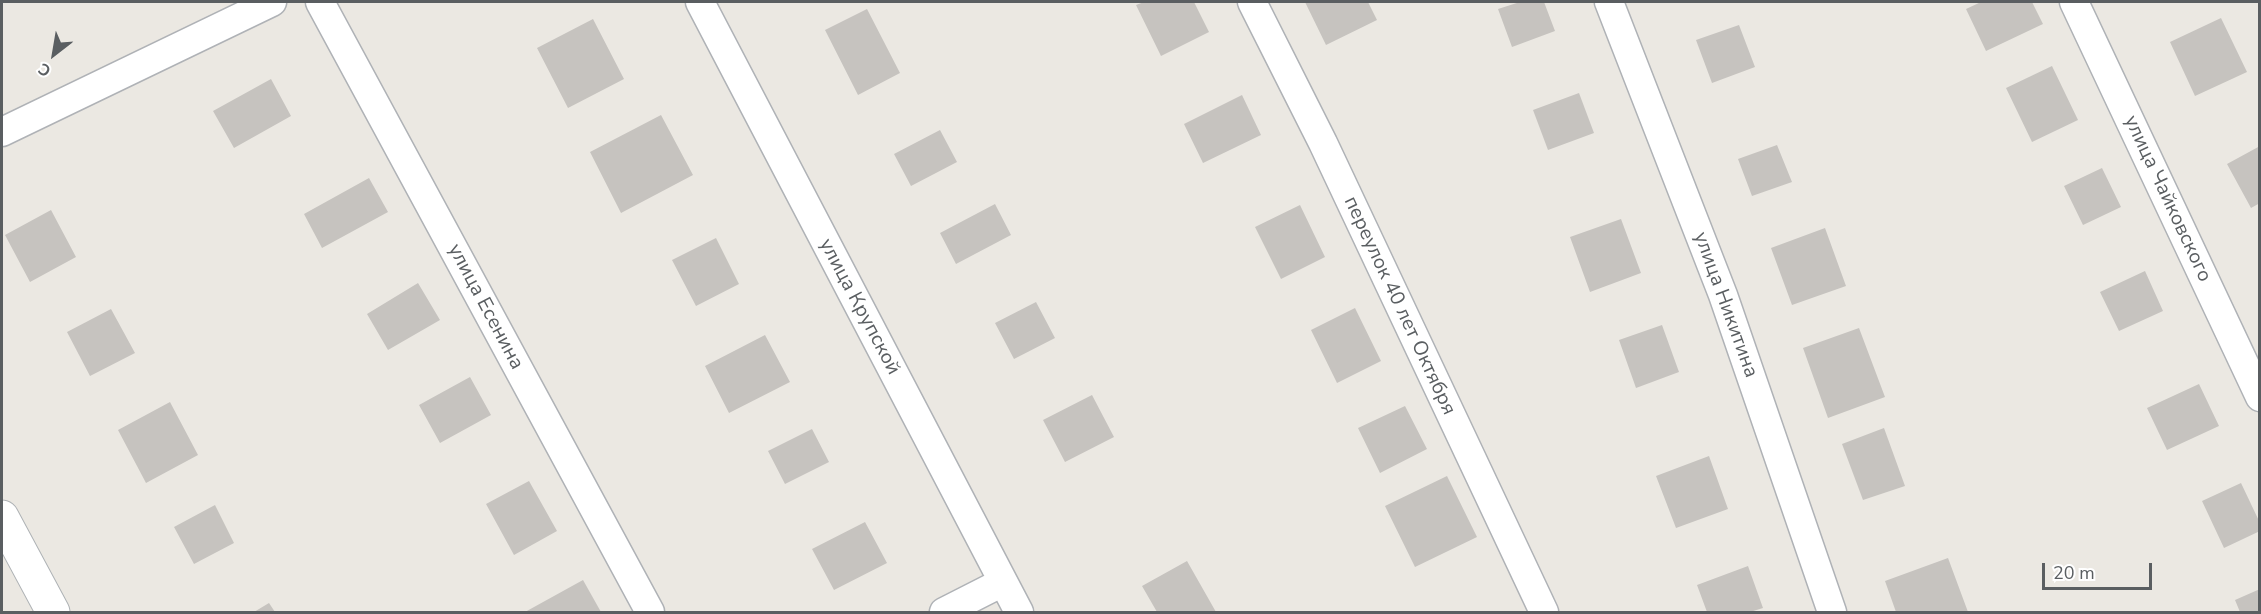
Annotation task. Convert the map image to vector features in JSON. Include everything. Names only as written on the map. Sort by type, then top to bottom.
[{"type":"main road","points":[[2,517],[53,612]]},
{"type":"street","points":[[2,132],[272,2]]},
{"type":"street","name":"улица Есенина","points":[[320,2],[650,612]]},
{"type":"street","name":"улица Крупской","points":[[700,2],[1019,612]]},
{"type":"street","name":"переулок 40 лет Октября","points":[[1252,2],[1323,143],[1544,612]]},
{"type":"street","name":"улица Никитина","points":[[1609,2],[1724,295],[1832,612]]},
{"type":"street","name":"улица Чайковского","points":[[2074,2],[2259,397]]},
{"type":"street","points":[[944,612],[1003,582]]},
{"type":"building","points":[[1144,2],[1194,2],[1209,32],[1161,56],[1136,5]]},
{"type":"building","points":[[1305,2],[1368,2],[1377,20],[1326,45]]},
{"type":"building","points":[[1520,2],[1544,2],[1555,31],[1512,47],[1498,9]]},
{"type":"building","points":[[1981,2],[2032,2],[2043,24],[1986,51],[1966,9]]},
{"type":"building","points":[[867,9],[900,73],[858,95],[825,30]]},
{"type":"building","points":[[2221,18],[2247,72],[2195,96],[2170,42]]},
{"type":"building","points":[[593,19],[624,79],[568,108],[537,48]]},
{"type":"building","points":[[1739,25],[1755,67],[1712,83],[1696,40]]},
{"type":"building","points":[[2052,66],[2078,120],[2032,142],[2006,88]]},
{"type":"building","points":[[271,79],[291,116],[234,148],[213,111]]},
{"type":"building","points":[[1579,93],[1594,133],[1548,150],[1533,110]]},
{"type":"building","points":[[1242,95],[1261,135],[1203,163],[1184,124]]},
{"type":"building","points":[[661,115],[693,175],[621,213],[590,152]]},
{"type":"building","points":[[940,130],[957,162],[911,186],[894,154]]},
{"type":"building","points":[[1777,145],[1792,182],[1752,196],[1738,159]]},
{"type":"building","points":[[2260,146],[2260,203],[2251,208],[2227,164]]},
{"type":"building","points":[[2102,168],[2121,207],[2083,225],[2064,186]]},
{"type":"building","points":[[369,178],[388,212],[322,248],[304,214]]},
{"type":"building","points":[[995,204],[1011,235],[956,264],[940,233]]},
{"type":"building","points":[[1300,205],[1325,257],[1281,279],[1255,227]]},
{"type":"building","points":[[51,210],[76,257],[30,282],[5,235]]},
{"type":"building","points":[[1621,219],[1641,273],[1590,292],[1570,237]]},
{"type":"building","points":[[1825,228],[1846,286],[1792,305],[1771,248]]},
{"type":"building","points":[[716,238],[739,284],[696,306],[672,260]]},
{"type":"building","points":[[2145,271],[2163,311],[2119,331],[2100,292]]},
{"type":"building","points":[[418,283],[440,320],[388,350],[367,314]]},
{"type":"building","points":[[1036,302],[1055,338],[1014,359],[995,323]]},
{"type":"building","points":[[1355,308],[1381,361],[1337,383],[1311,330]]},
{"type":"building","points":[[111,309],[135,353],[90,376],[67,332]]},
{"type":"building","points":[[1662,325],[1679,372],[1636,388],[1619,340]]},
{"type":"building","points":[[1859,328],[1885,397],[1828,418],[1803,348]]},
{"type":"building","points":[[765,335],[790,382],[729,413],[705,366]]},
{"type":"building","points":[[470,377],[491,415],[440,443],[419,405]]},
{"type":"building","points":[[2199,384],[2219,426],[2167,450],[2147,408]]},
{"type":"building","points":[[1092,395],[1114,437],[1065,462],[1043,420]]},
{"type":"building","points":[[170,402],[198,455],[146,483],[118,430]]},
{"type":"building","points":[[1405,406],[1427,449],[1380,473],[1358,428]]},
{"type":"building","points":[[1884,428],[1905,486],[1863,500],[1842,444]]},
{"type":"building","points":[[812,429],[829,462],[785,484],[768,451]]},
{"type":"building","points":[[1709,456],[1728,509],[1676,528],[1656,476]]},
{"type":"building","points":[[1447,476],[1477,537],[1415,567],[1385,506]]},
{"type":"building","points":[[529,481],[557,531],[514,555],[486,504]]},
{"type":"building","points":[[2241,483],[2260,523],[2260,531],[2224,548],[2202,501]]},
{"type":"building","points":[[215,505],[234,543],[194,564],[174,527]]},
{"type":"building","points":[[865,522],[887,563],[834,590],[812,549]]},
{"type":"building","points":[[1948,558],[1968,612],[1896,612],[1885,581]]},
{"type":"building","points":[[1187,561],[1216,612],[1157,612],[1142,586]]},
{"type":"building","points":[[1748,566],[1763,608],[1750,612],[1707,612],[1697,585]]},
{"type":"building","points":[[583,580],[601,612],[525,612]]},
{"type":"building","points":[[2260,589],[2260,612],[2240,612],[2235,600]]},
{"type":"building","points":[[269,603],[275,612],[254,612]]}]
